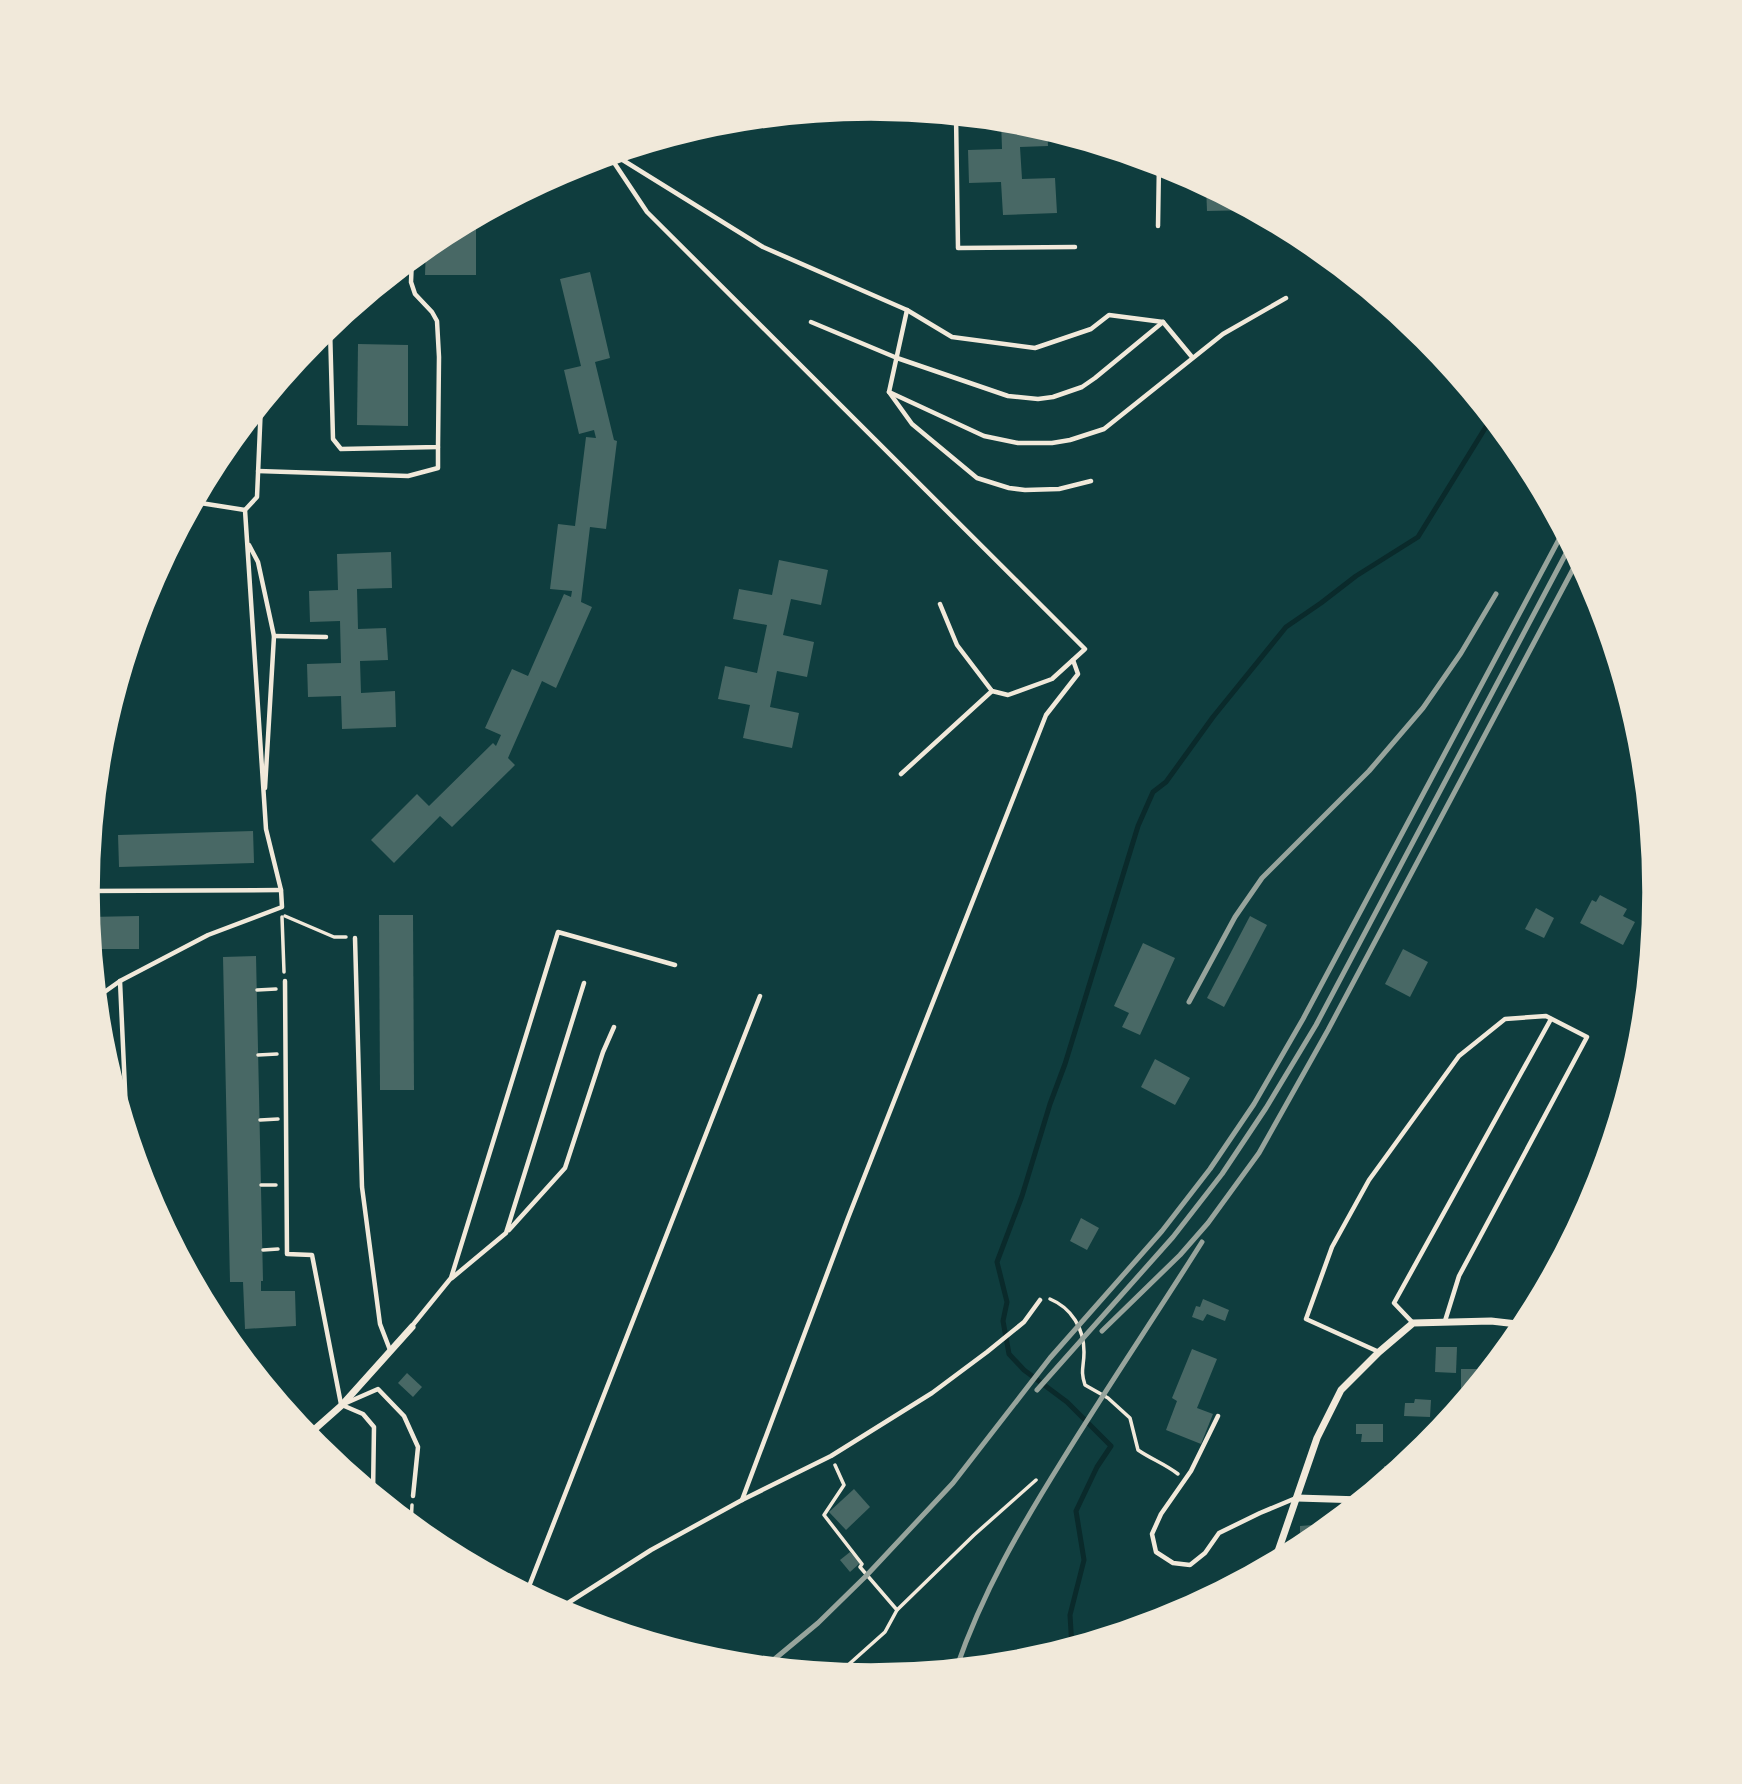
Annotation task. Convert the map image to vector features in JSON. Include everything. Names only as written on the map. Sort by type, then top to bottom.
[{"type":"street","points":[[1280,1547],[1317,1438],[1341,1390],[1378,1352],[1413,1323],[1491,1321],[1512,1324]]},
{"type":"street","points":[[315,1429],[342,1405],[411,1327]]},
{"type":"street","points":[[1297,1498],[1349,1500]]},
{"type":"lane","points":[[956,124],[958,248],[1075,247]]},
{"type":"lane","points":[[622,161],[762,247],[907,310],[952,337],[1035,348],[1091,329],[1109,315],[1163,322],[1192,357]]},
{"type":"lane","points":[[616,163],[646,212],[1085,649],[1052,679],[1008,695],[992,691],[957,645],[940,604]]},
{"type":"lane","points":[[1158,226],[1159,175]]},
{"type":"lane","points":[[258,471],[408,476],[438,468],[437,321],[415,294],[411,282],[411,271]]},
{"type":"lane","points":[[889,392],[984,436],[1018,443],[1052,443],[1087,436],[1104,429],[1223,334],[1286,298]]},
{"type":"lane","points":[[907,310],[889,392],[912,424],[977,478],[1009,488],[1026,490],[1059,489],[1091,481]]},
{"type":"lane","points":[[811,322],[897,358],[1023,399],[1068,393],[1089,383],[1163,322]]},
{"type":"lane","points":[[330,339],[332,439],[341,449],[438,447]]},
{"type":"lane","points":[[105,992],[208,935],[282,907],[264,808],[245,510],[257,497],[260,418]]},
{"type":"lane","points":[[203,503],[245,510]]},
{"type":"lane","points":[[247,541],[258,562],[274,636],[264,808]]},
{"type":"lane","points":[[274,636],[326,637]]},
{"type":"lane","points":[[742,1500],[853,1206],[1046,715],[1078,674],[1073,660]]},
{"type":"lane","points":[[901,774],[992,691]]},
{"type":"lane","points":[[98,891],[281,890]]},
{"type":"lane","points":[[451,1278],[558,932],[675,965]]},
{"type":"lane","points":[[355,938],[362,1187],[380,1324],[390,1351]]},
{"type":"lane","points":[[120,981],[125,1096]]},
{"type":"lane","points":[[285,981],[287,1254],[312,1255],[342,1405]]},
{"type":"lane","points":[[506,1233],[584,983]]},
{"type":"lane","points":[[529,1585],[760,996]]},
{"type":"lane","points":[[1378,1352],[1306,1319],[1332,1247],[1369,1180],[1459,1056],[1505,1019],[1546,1016],[1587,1037],[1459,1276],[1444,1322]]},
{"type":"lane","points":[[1413,1323],[1394,1303],[1551,1019]]},
{"type":"lane","points":[[411,1327],[451,1278],[506,1233],[565,1168],[603,1052],[614,1027]]},
{"type":"lane","points":[[568,1603],[651,1550],[742,1500],[831,1456],[932,1393],[1024,1322],[1040,1300]]},
{"type":"lane","points":[[342,1405],[378,1389],[404,1416],[418,1447],[412,1496]]},
{"type":"lane","points":[[342,1405],[363,1414],[374,1427],[373,1483]]},
{"type":"lane","points":[[1218,1416],[1185,1479],[1161,1514],[1152,1534],[1156,1552],[1174,1563],[1190,1565],[1205,1553],[1219,1534],[1297,1498]]},
{"type":"path","points":[[285,981],[282,915],[334,937],[355,938]]},
{"type":"path","points":[[257,990],[285,988]]},
{"type":"path","points":[[258,1055],[285,1054]]},
{"type":"path","points":[[260,1120],[286,1119]]},
{"type":"path","points":[[261,1185],[286,1185]]},
{"type":"path","points":[[1040,1300],[1051,1299],[1063,1304],[1081,1331],[1084,1353],[1082,1374],[1085,1385],[1108,1398],[1130,1418],[1138,1450],[1168,1466],[1185,1479]]},
{"type":"path","points":[[831,1456],[844,1485],[824,1515],[862,1564],[860,1567],[897,1610]]},
{"type":"path","points":[[849,1664],[885,1632],[897,1610],[974,1535],[1036,1480]]},
{"type":"path","points":[[411,1513],[412,1496]]},
{"type":"building","points":[[1001,131],[1048,140],[1048,146],[1020,147],[1022,179],[1055,178],[1057,213],[1003,215],[1001,182],[969,183],[968,150],[1002,149]]},
{"type":"building","points":[[1206,196],[1234,210],[1207,211]]},
{"type":"building","points":[[476,228],[476,275],[425,275],[426,261]]},
{"type":"building","points":[[590,272],[610,358],[595,362],[614,440],[617,441],[606,529],[590,527],[581,602],[592,607],[556,688],[542,681],[508,758],[515,765],[452,827],[440,816],[394,863],[371,840],[417,794],[429,806],[493,743],[496,746],[501,735],[485,728],[512,669],[528,676],[564,594],[571,597],[572,591],[550,589],[558,524],[575,526],[586,437],[596,438],[594,430],[579,434],[564,370],[581,366],[560,279]]},
{"type":"building","points":[[358,344],[408,345],[408,426],[357,425]]},
{"type":"building","points":[[391,552],[392,588],[357,589],[358,629],[386,628],[388,660],[360,661],[361,693],[395,691],[396,727],[342,729],[341,696],[308,697],[307,664],[341,663],[340,621],[310,622],[309,591],[338,590],[337,554]]},
{"type":"building","points":[[779,560],[828,570],[821,605],[791,599],[783,635],[814,642],[807,677],[777,671],[770,707],[799,713],[792,748],[743,738],[750,705],[718,699],[725,666],[757,673],[767,625],[733,619],[739,589],[772,595]]},
{"type":"building","points":[[253,831],[254,863],[119,867],[118,835]]},
{"type":"building","points":[[1600,895],[1627,909],[1623,916],[1635,922],[1623,945],[1580,923],[1592,900],[1596,902]]},
{"type":"building","points":[[1536,908],[1554,918],[1544,938],[1525,929]]},
{"type":"building","points":[[379,915],[413,915],[414,1090],[380,1090]]},
{"type":"building","points":[[139,916],[139,949],[101,949],[99,917]]},
{"type":"building","points":[[1250,916],[1267,925],[1224,1007],[1207,998]]},
{"type":"building","points":[[1143,943],[1175,958],[1140,1035],[1122,1027],[1129,1013],[1114,1006]]},
{"type":"building","points":[[1403,949],[1428,962],[1410,997],[1385,984]]},
{"type":"building","points":[[256,956],[263,1281],[261,1291],[295,1291],[296,1326],[245,1329],[243,1282],[230,1282],[223,957]]},
{"type":"building","points":[[1155,1059],[1190,1078],[1175,1105],[1141,1087]]},
{"type":"building","points":[[1081,1218],[1099,1228],[1087,1250],[1070,1241]]},
{"type":"building","points":[[1203,1299],[1229,1310],[1225,1321],[1207,1314],[1203,1321],[1192,1317],[1196,1306],[1200,1307]]},
{"type":"building","points":[[1436,1347],[1457,1347],[1456,1373],[1435,1372]]},
{"type":"building","points":[[1192,1349],[1217,1359],[1197,1408],[1213,1414],[1201,1444],[1166,1430],[1177,1401],[1172,1398]]},
{"type":"building","points":[[1461,1369],[1479,1369],[1462,1390]]},
{"type":"building","points":[[407,1373],[422,1387],[413,1397],[398,1383]]},
{"type":"building","points":[[1415,1399],[1431,1400],[1430,1417],[1404,1416],[1405,1403],[1414,1403]]},
{"type":"building","points":[[1356,1424],[1383,1424],[1383,1442],[1361,1442],[1362,1434],[1356,1434]]},
{"type":"building","points":[[854,1489],[870,1507],[846,1530],[829,1512]]},
{"type":"building","points":[[1313,1525],[1300,1535],[1300,1526]]},
{"type":"building","points":[[850,1552],[860,1563],[850,1572],[840,1560]]},
{"type":"waterway","points":[[1071,1639],[1070,1615],[1084,1560],[1076,1511],[1097,1467],[1111,1446],[1067,1402],[1024,1370],[1009,1354],[1003,1321],[1007,1302],[997,1262],[1022,1196],[1065,1064],[1138,826],[1153,792],[1166,782],[1213,717],[1286,627],[1356,576],[1418,537],[1487,425]]},
{"type":"railway","points":[[775,1659],[818,1623],[866,1576],[953,1483],[1050,1358],[1162,1231],[1210,1169],[1254,1104],[1303,1019],[1559,540]]},
{"type":"railway","points":[[1037,1390],[1173,1237],[1222,1174],[1266,1108],[1316,1025],[1566,554]]},
{"type":"railway","points":[[1102,1331],[1180,1255],[1208,1223],[1259,1153],[1328,1030],[1573,569]]},
{"type":"railway","points":[[1189,1002],[1235,917],[1262,878],[1369,771],[1423,708],[1461,653],[1496,594]]},
{"type":"railway","points":[[960,1659],[990,1586],[1017,1535],[1202,1242]]}]
